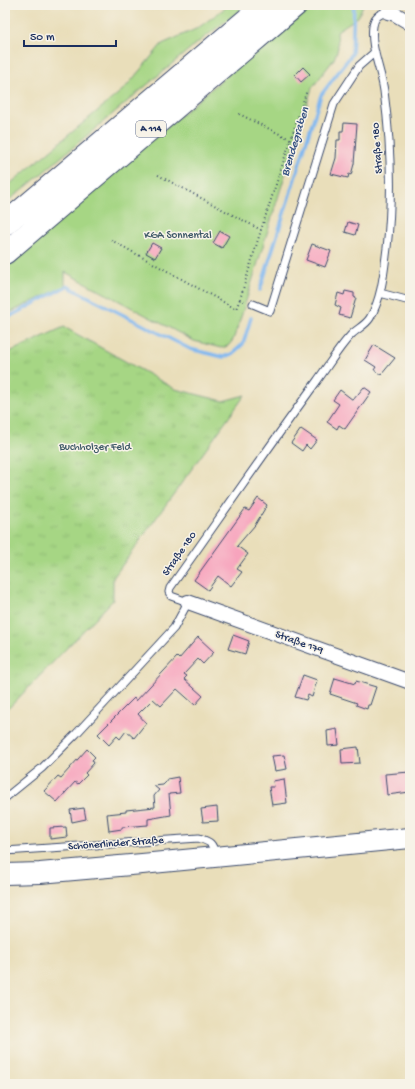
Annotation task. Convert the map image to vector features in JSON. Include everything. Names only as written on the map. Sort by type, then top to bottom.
[{"type":"highway","name":"A 114","points":[[5,224],[264,5]]},
{"type":"highway","name":"A 114","points":[[5,253],[296,5]]},
{"type":"highway","points":[[5,209],[214,48]]},
{"type":"main road","name":"Schönerlinder Straße","points":[[5,874],[40,873],[410,838]]},
{"type":"street","points":[[388,12],[395,14],[410,23]]},
{"type":"street","name":"Straße 179","points":[[188,602],[410,682]]},
{"type":"lane","name":"Straße 180","points":[[188,602],[171,596],[169,592],[170,588],[351,335],[363,326],[369,319],[376,306],[385,264],[390,220],[391,180],[389,134],[383,88],[372,33],[373,24],[376,17],[382,13],[388,12]]},
{"type":"lane","points":[[252,304],[270,312],[334,104],[360,66],[375,52]]},
{"type":"lane","points":[[380,293],[410,301]]},
{"type":"lane","points":[[5,798],[42,768],[82,728],[174,628],[188,602]]},
{"type":"lane","name":"Schönerlinder Straße","points":[[5,851],[199,838],[209,842],[214,848],[216,857]]},
{"type":"path","points":[[111,240],[236,309],[307,90]]},
{"type":"path","points":[[239,114],[290,139]]},
{"type":"path","points":[[158,175],[261,230]]},
{"type":"path","points":[[240,299],[252,304]]},
{"type":"green space","points":[[229,5],[247,5],[192,47],[5,203],[5,188],[125,88],[162,44],[198,28]]},
{"type":"green space","name":"KGA Sonnental","points":[[309,5],[363,5],[358,17],[337,31],[338,48],[334,59],[312,88],[242,314],[233,340],[228,346],[221,348],[194,341],[65,272],[65,286],[5,315],[5,266]]},
{"type":"green space","name":"Buchholzer Feld","points":[[64,327],[175,389],[223,401],[245,395],[113,578],[113,600],[5,712],[5,354]]},
{"type":"building","points":[[303,67],[310,74],[301,82],[295,75]]},
{"type":"building","points":[[344,123],[357,124],[354,164],[351,175],[349,174],[348,178],[331,174],[336,158],[337,140],[340,140],[340,131],[343,131]]},
{"type":"building","points":[[348,222],[358,225],[355,235],[345,232]]},
{"type":"building","points":[[220,231],[229,236],[222,248],[213,243]]},
{"type":"building","points":[[152,243],[161,248],[155,258],[146,253]]},
{"type":"building","points":[[312,244],[331,251],[325,267],[306,260]]},
{"type":"building","points":[[345,291],[354,293],[354,297],[356,298],[350,318],[339,315],[341,308],[335,305],[338,293],[344,295]]},
{"type":"building","points":[[374,345],[395,358],[381,375],[374,370],[376,367],[365,360]]},
{"type":"building","points":[[364,387],[371,392],[345,429],[339,425],[337,429],[327,422],[339,404],[333,400],[340,390],[353,400]]},
{"type":"building","points":[[301,429],[317,440],[310,449],[306,445],[302,451],[291,443]]},
{"type":"building","points":[[258,498],[267,505],[255,525],[237,546],[248,554],[237,569],[242,572],[231,586],[218,576],[208,590],[194,580],[245,509],[249,511]]},
{"type":"building","points":[[233,635],[249,641],[245,654],[228,649]]},
{"type":"building","points":[[198,637],[214,652],[203,664],[198,659],[184,674],[187,676],[184,679],[203,696],[195,705],[177,689],[161,706],[153,699],[138,714],[146,723],[134,738],[126,731],[120,739],[117,736],[109,745],[98,734],[134,698],[136,701],[177,657],[179,659]]},
{"type":"building","points":[[303,675],[317,680],[312,697],[308,695],[306,700],[295,697]]},
{"type":"building","points":[[335,678],[355,684],[356,681],[376,687],[370,705],[368,705],[367,709],[356,705],[357,703],[330,694]]},
{"type":"building","points":[[337,729],[339,745],[328,746],[327,731]]},
{"type":"building","points":[[358,747],[360,763],[342,764],[341,749]]},
{"type":"building","points":[[87,749],[95,757],[92,760],[94,763],[85,773],[87,775],[78,784],[75,782],[57,802],[44,791],[58,776],[61,778]]},
{"type":"building","points":[[284,755],[287,769],[275,771],[272,756]]},
{"type":"building","points":[[410,772],[410,792],[387,795],[385,774]]},
{"type":"building","points":[[178,777],[180,793],[169,794],[171,815],[148,819],[148,825],[122,827],[122,829],[109,831],[107,814],[126,812],[126,810],[155,807],[154,796],[159,790],[154,786],[163,785],[167,779]]},
{"type":"building","points":[[284,779],[287,803],[272,805],[269,787],[274,787],[273,781]]},
{"type":"building","points":[[217,807],[218,821],[203,822],[201,809]]},
{"type":"building","points":[[84,808],[86,819],[72,822],[70,810]]},
{"type":"building","points":[[66,827],[67,837],[50,839],[50,828]]},
{"type":"waterway","name":"Brendegraben","points":[[260,290],[321,95],[352,54],[354,5]]},
{"type":"waterway","name":"Brendegraben","points":[[5,319],[67,286],[190,349],[223,357],[232,354],[243,344],[251,318]]}]
